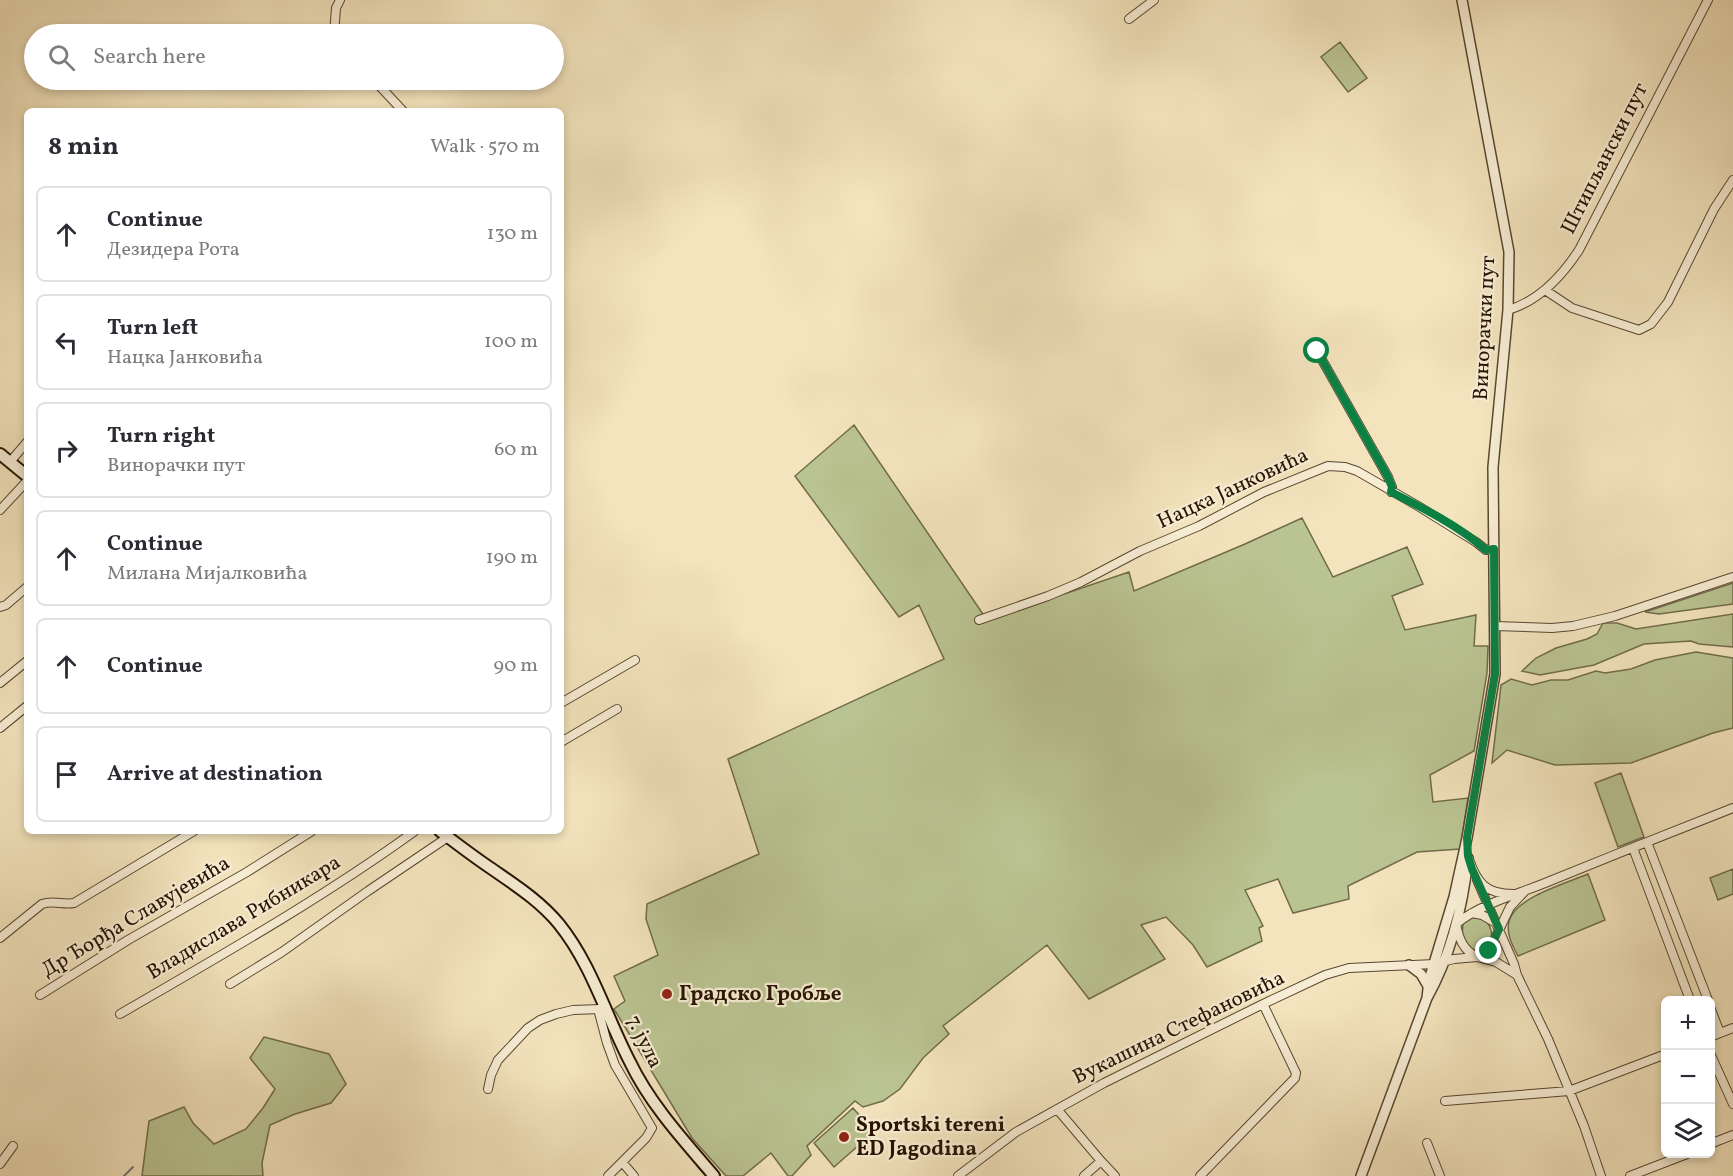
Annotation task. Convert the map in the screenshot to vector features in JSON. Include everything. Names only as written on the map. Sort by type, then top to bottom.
[{"type":"main road","points":[[0,453],[24,474]]},
{"type":"main road","name":"7. јула","points":[[444,834],[531,897],[552,916],[578,953],[602,1008],[640,1081],[714,1176]]},
{"type":"street","points":[[335,24],[336,8],[340,0]]},
{"type":"street","points":[[1129,19],[1154,0]]},
{"type":"street","name":"Винорачки пут","points":[[1462,0],[1509,252],[1508,310],[1493,467],[1495,674],[1467,838]]},
{"type":"street","name":"Штипљански пут","points":[[1508,310],[1521,306],[1545,290],[1569,265],[1579,250],[1708,0]]},
{"type":"street","points":[[383,90],[400,108]]},
{"type":"street","points":[[1545,290],[1572,308],[1639,330],[1651,324],[1668,302],[1714,209],[1733,180]]},
{"type":"street","points":[[1317,351],[1388,477],[1392,487],[1391,492]]},
{"type":"street","points":[[10,462],[24,446]]},
{"type":"street","name":"Нацка Јанковића","points":[[979,620],[1081,582],[1140,551],[1200,526],[1264,492],[1328,466],[1345,467],[1357,471],[1418,506],[1486,550],[1494,549]]},
{"type":"street","points":[[0,510],[24,485]]},
{"type":"street","points":[[1494,626],[1552,628],[1573,626],[1615,616],[1733,577]]},
{"type":"street","points":[[0,607],[6,605],[24,590]]},
{"type":"street","points":[[564,701],[635,660]]},
{"type":"street","points":[[0,683],[24,663]]},
{"type":"street","points":[[0,728],[24,708]]},
{"type":"street","points":[[564,740],[616,709]]},
{"type":"street","points":[[1441,941],[1456,924],[1471,913],[1733,808]]},
{"type":"street","points":[[0,938],[42,904],[47,902],[74,903],[189,834]]},
{"type":"street","name":"Др Ђорђа Славујевића","points":[[40,995],[307,834]]},
{"type":"street","name":"Владислава Рибникара","points":[[120,1014],[284,918],[411,834]]},
{"type":"street","points":[[231,984],[282,952],[444,834]]},
{"type":"street","points":[[1431,986],[1444,961],[1462,902],[1468,856],[1467,838]]},
{"type":"street","points":[[1361,1176],[1431,986],[1434,976],[1430,966],[1441,941],[1454,897],[1467,838]]},
{"type":"street","points":[[1647,842],[1706,996]]},
{"type":"street","points":[[1633,848],[1688,996]]},
{"type":"street","points":[[1468,856],[1517,975],[1548,1039],[1584,1126],[1601,1176]]},
{"type":"street","points":[[1477,880],[1495,892],[1522,892]]},
{"type":"street","points":[[1478,957],[1489,951],[1498,927],[1522,892]]},
{"type":"street","points":[[1454,897],[1456,924],[1465,949],[1517,975]]},
{"type":"street","points":[[1471,913],[1482,915],[1498,927]]},
{"type":"street","name":"Вукашина Стефановића","points":[[958,1176],[1016,1132],[1104,1083],[1335,971],[1349,968],[1430,966],[1444,961],[1478,957]]},
{"type":"street","points":[[1409,965],[1431,986]]},
{"type":"street","points":[[1200,1176],[1294,1078],[1296,1073],[1263,1004]]},
{"type":"street","points":[[488,1089],[498,1060],[528,1028],[556,1014],[602,1008],[607,1043],[615,1065],[652,1128],[646,1138],[608,1176]]},
{"type":"street","points":[[1715,1020],[1720,1033]]},
{"type":"street","points":[[1715,1035],[1733,1028]]},
{"type":"street","points":[[1445,1101],[1569,1091],[1661,1056]]},
{"type":"street","points":[[1715,1064],[1733,1104]]},
{"type":"street","points":[[1057,1109],[1115,1176]]},
{"type":"street","points":[[1715,1142],[1733,1135]]},
{"type":"street","points":[[1427,1143],[1440,1176]]},
{"type":"street","points":[[0,1164],[13,1146]]},
{"type":"street","points":[[1630,1176],[1677,1158]]},
{"type":"street","points":[[1084,1176],[1101,1161]]},
{"type":"street","points":[[622,1162],[634,1176]]},
{"type":"green space","points":[[1340,42],[1367,78],[1348,92],[1321,57]]},
{"type":"green space","points":[[854,425],[987,620],[1129,572],[1134,591],[1302,518],[1333,577],[1407,547],[1423,584],[1392,596],[1405,630],[1476,615],[1474,646],[1488,646],[1487,673],[1474,751],[1430,775],[1433,802],[1468,798],[1460,849],[1417,852],[1348,886],[1349,899],[1293,913],[1278,879],[1245,890],[1263,926],[1259,928],[1262,941],[1207,967],[1193,945],[1166,917],[1141,925],[1165,959],[1089,999],[1047,945],[943,1026],[949,1034],[923,1058],[900,1089],[883,1101],[863,1107],[855,1101],[807,1146],[811,1155],[792,1176],[788,1176],[771,1153],[743,1176],[726,1176],[692,1138],[614,1009],[625,1001],[614,976],[658,955],[646,919],[647,904],[759,854],[728,759],[944,659],[919,605],[899,617],[795,476]]},
{"type":"green space","points":[[1733,583],[1733,604],[1659,614],[1645,612]]},
{"type":"green space","points":[[1733,614],[1733,647],[1699,644],[1691,641],[1644,644],[1594,665],[1540,675],[1522,671],[1536,658],[1556,648],[1597,634],[1603,623],[1617,623],[1636,629]]},
{"type":"green space","points":[[1696,652],[1733,658],[1733,728],[1631,763],[1555,765],[1507,750],[1492,763],[1501,685],[1511,679],[1532,685],[1551,680],[1568,680],[1596,671],[1605,673],[1631,669],[1655,660]]},
{"type":"green space","points":[[1621,773],[1644,837],[1618,847],[1595,783]]},
{"type":"green space","points":[[1733,869],[1733,894],[1718,900],[1710,878]]},
{"type":"green space","points":[[1588,874],[1605,920],[1518,956],[1508,930],[1509,921],[1514,912],[1543,892]]},
{"type":"green space","points":[[1478,916],[1489,926],[1491,939],[1489,945],[1484,949],[1477,950],[1469,948],[1462,937],[1463,923],[1471,917]]},
{"type":"green space","points":[[264,1037],[329,1054],[346,1084],[331,1103],[295,1114],[270,1125],[262,1163],[263,1176],[142,1176],[149,1121],[184,1107],[193,1123],[214,1144],[246,1129],[275,1089],[250,1058]]},
{"type":"green space","name":"Sportski tereni ED Jagodina","points":[[853,1108],[874,1132],[834,1167],[814,1143]]},
{"type":"waterway","points":[[124,1176],[133,1167]]},
{"type":"place","name":"Градско Гробље","points":[[667,994]]},
{"type":"place","name":"Sportski tereni ED Jagodina","points":[[844,1137]]},
{"type":"route","points":[[1317,351],[1388,477],[1392,487],[1391,492],[1418,506],[1486,550],[1494,549],[1495,674],[1467,838],[1468,856],[1472,869],[1499,929],[1489,951]]}]
